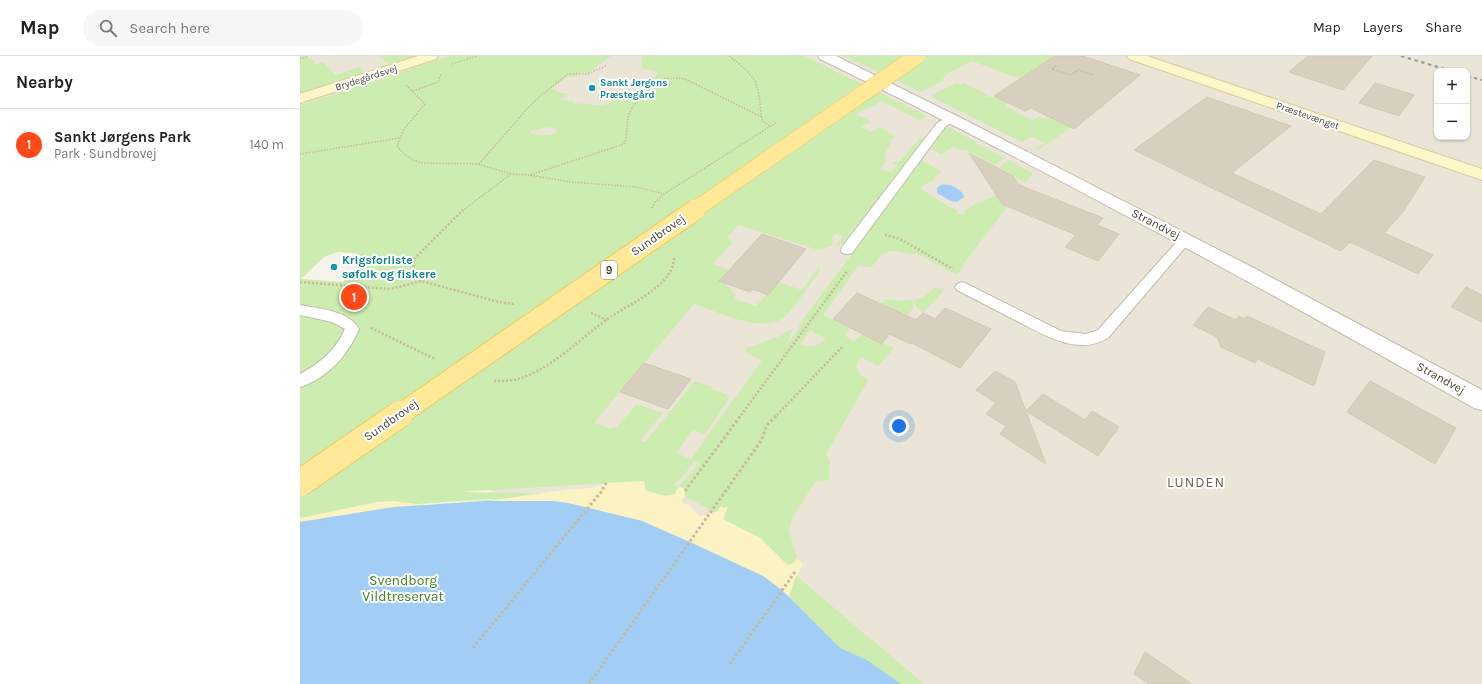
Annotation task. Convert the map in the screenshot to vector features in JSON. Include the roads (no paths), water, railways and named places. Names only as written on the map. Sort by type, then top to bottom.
[{"type":"main road","name":"Sundbrovej","points":[[300,483],[917,56]]},
{"type":"street","name":"Brydegårdsvej","points":[[300,99],[431,56]]},
{"type":"street","name":"Strandvej","points":[[825,56],[952,118],[1185,240],[1386,347],[1482,401]]},
{"type":"street","name":"Præstevænget","points":[[1134,56],[1482,175]]},
{"type":"lane","points":[[847,250],[941,125],[952,118]]},
{"type":"lane","points":[[962,287],[1057,335],[1073,339],[1090,340],[1103,334],[1185,240]]},
{"type":"lane","points":[[300,310],[344,320],[352,329],[341,349],[331,360],[300,381]]},
{"type":"water","points":[[941,185],[955,187],[961,191],[964,197],[957,202],[951,201],[937,193],[937,188]]},
{"type":"water","name":"Svendborg Vildtreservat","points":[[488,501],[553,501],[568,503],[642,521],[690,542],[763,576],[782,590],[840,648],[867,660],[901,684],[300,684],[300,522],[394,507]]},
{"type":"railway","points":[[1401,56],[1441,68]]},
{"type":"railway","points":[[1470,77],[1482,80]]},
{"type":"place","name":"Sankt Jørgens Præstegård","points":[[592,88]]},
{"type":"place","name":"Krigsforliste søfolk og fiskere","points":[[334,267]]},
{"type":"place","name":"Sankt Jørgens Park","points":[[354,297]]},
{"type":"district","name":"LUNDEN","points":[[1196,482]]}]
